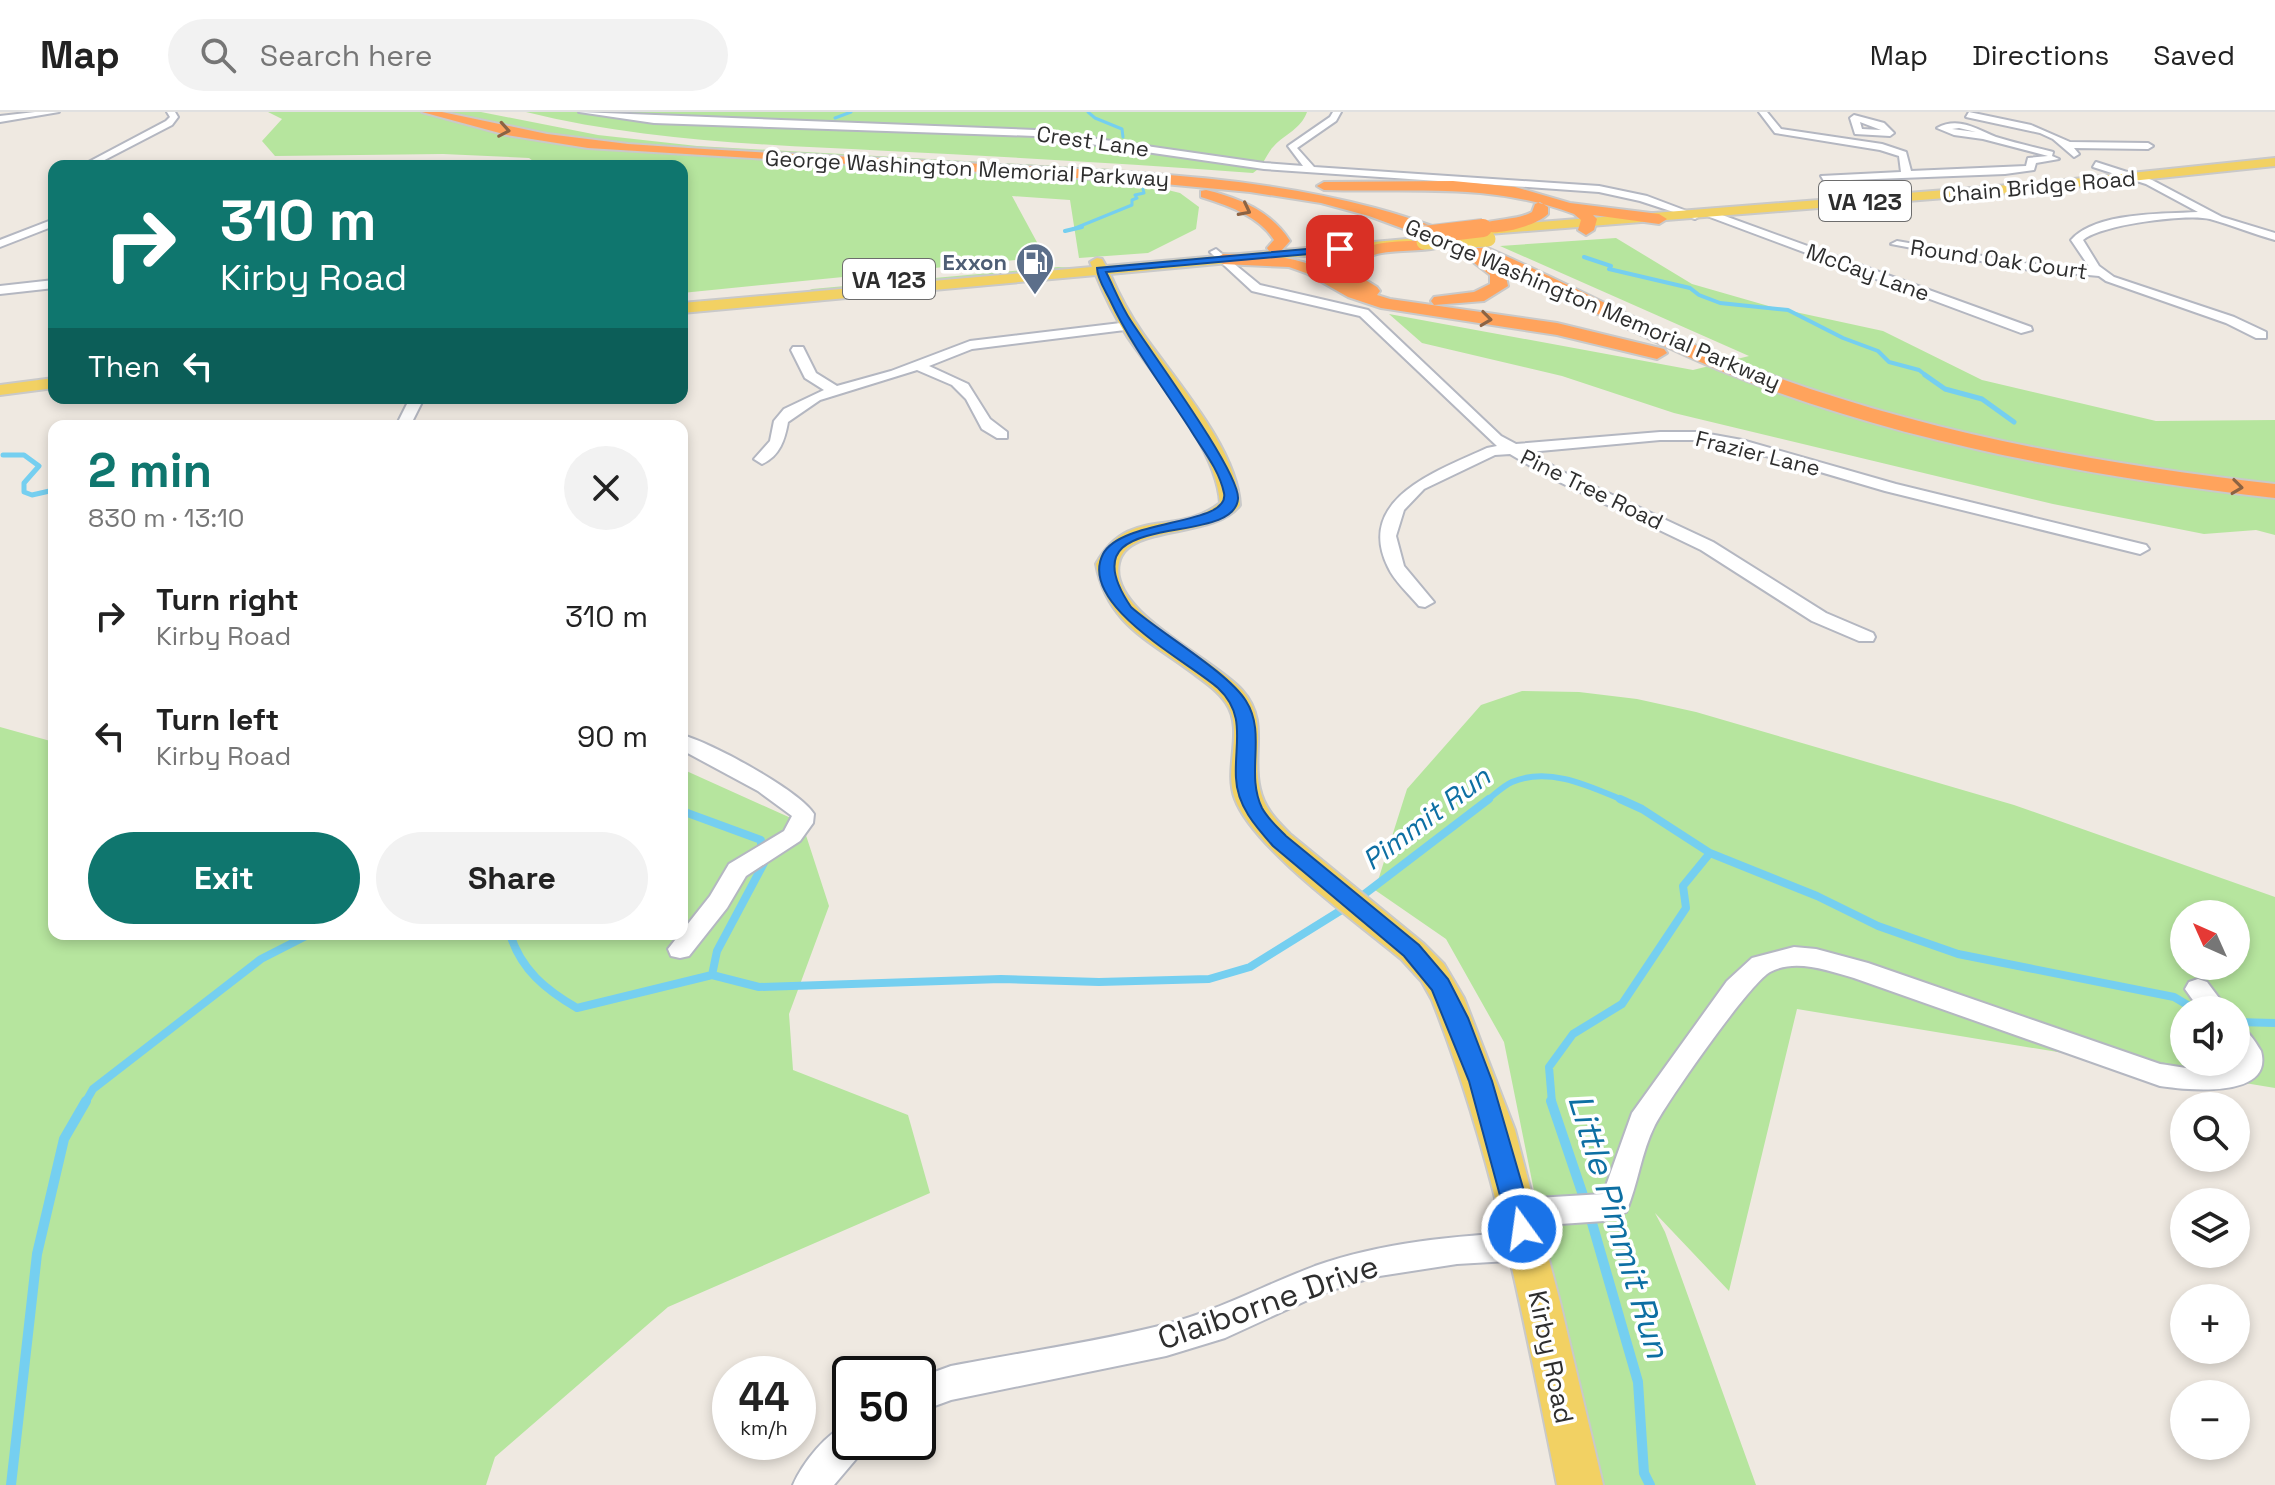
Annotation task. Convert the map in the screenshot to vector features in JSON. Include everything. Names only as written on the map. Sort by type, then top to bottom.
[{"type":"highway","name":"George Washington Memorial Parkway","points":[[428,112],[503,130],[642,148],[1089,174],[1199,182],[1288,193],[1354,207],[1734,368],[1850,408],[1995,447],[2128,472],[2275,491]]},
{"type":"highway","name":"George Washington Memorial Parkway","points":[[491,112],[581,131],[702,145],[1085,166],[1205,176],[1296,189],[1368,204],[1507,245],[1699,345],[1775,374],[1870,404],[2076,449],[2275,473]]},
{"type":"highway","points":[[1089,174],[1160,183],[1222,199],[1259,218],[1280,235],[1282,241],[1275,248]]},
{"type":"highway","points":[[1205,176],[1339,187],[1483,185],[1527,193],[1570,207],[1659,219]]},
{"type":"highway","points":[[1507,245],[1412,206],[1415,197],[1431,191],[1474,188],[1519,196],[1580,227],[1586,216],[1570,207]]},
{"type":"highway","points":[[1424,238],[1497,270],[1501,279],[1497,288],[1467,299],[1411,300],[1363,288],[1344,273],[1348,262],[1364,253],[1424,238],[1487,233],[1528,222],[1538,216],[1540,207]]},
{"type":"highway","points":[[1298,249],[1328,278]]},
{"type":"highway","points":[[1220,256],[1291,262],[1354,293],[1387,304],[1604,339],[1844,411],[1995,447]]},
{"type":"main road","name":"Chain Bridge Road","points":[[1487,233],[2130,178],[2275,162]]},
{"type":"main road","name":"Chain Bridge Road","points":[[1487,233],[1507,245],[1580,227]]},
{"type":"main road","name":"VA 123","points":[[688,299],[1424,238]]},
{"type":"main road","name":"VA 123","points":[[1220,256],[1275,248],[1298,249]]},
{"type":"main road","name":"Kirby Road","points":[[1098,266],[1129,326],[1196,426],[1228,481],[1232,495],[1230,505],[1213,518],[1145,532],[1119,544],[1107,564],[1113,591],[1137,621],[1224,685],[1238,702],[1248,727],[1244,780],[1253,809],[1280,841],[1425,963],[1448,998],[1485,1094],[1528,1224],[1580,1485]]},
{"type":"main road","name":"VA 123","points":[[688,307],[792,292]]},
{"type":"main road","points":[[0,378],[48,372]]},
{"type":"main road","points":[[0,390],[48,384]]},
{"type":"street","points":[[0,119],[55,112]]},
{"type":"street","points":[[98,160],[169,123],[174,117],[171,112]]},
{"type":"street","name":"Crest Lane","points":[[583,112],[616,118],[678,121],[1043,133],[1240,163],[1599,189],[1629,194],[1695,216]]},
{"type":"street","points":[[678,121],[696,112]]},
{"type":"street","points":[[1312,170],[1291,148],[1333,119],[1337,112]]},
{"type":"street","points":[[1763,112],[1778,131],[1882,147],[1903,154],[1907,177]]},
{"type":"street","points":[[1854,118],[1865,112]]},
{"type":"street","points":[[1961,114],[2028,127],[2072,159]]},
{"type":"street","points":[[1984,136],[2130,178],[2209,215],[2275,237]]},
{"type":"street","points":[[2019,158],[2072,159],[2148,146]]},
{"type":"street","points":[[1825,173],[1876,173],[1907,177],[2031,168],[2031,160],[2039,159]]},
{"type":"street","name":"McCay Lane","points":[[1711,214],[2026,330]]},
{"type":"street","points":[[2209,215],[2115,223],[2084,231],[2079,235],[2078,245],[2101,273],[2138,291],[2230,320],[2261,335]]},
{"type":"street","points":[[0,244],[48,224]]},
{"type":"street","name":"Round Oak Court","points":[[1897,244],[2023,266],[2101,273]]},
{"type":"street","name":"Pine Tree Road","points":[[1220,256],[1248,283],[1266,292],[1346,307],[1371,317],[1480,425],[1512,449],[1568,481],[1707,546],[1819,617],[1866,637]]},
{"type":"street","points":[[0,290],[48,285]]},
{"type":"street","points":[[762,459],[772,450],[781,421],[789,412],[833,390],[917,366],[953,350],[987,342],[1129,326]]},
{"type":"street","points":[[798,350],[810,375],[833,390]]},
{"type":"street","points":[[917,366],[965,388],[983,424],[1002,435]]},
{"type":"street","name":"Frazier Lane","points":[[1425,602],[1407,583],[1389,551],[1388,536],[1396,509],[1418,486],[1492,451],[1660,436],[1717,439],[1904,492],[2140,549]]},
{"type":"street","points":[[688,744],[767,787],[797,806],[803,814],[802,823],[792,836],[737,870],[725,891],[688,939]]},
{"type":"street","points":[[680,949],[687,940]]},
{"type":"street","name":"Claiborne Drive","points":[[936,1388],[1166,1340],[1225,1322],[1318,1280],[1373,1263],[1457,1250],[1528,1224],[1615,1203],[1642,1121],[1655,1099],[1736,988],[1761,965],[1774,960],[1794,956],[1816,958],[1859,970],[2160,1075],[2195,1080],[2235,1076]]},
{"type":"street","points":[[2198,989],[2204,996]]},
{"type":"street","points":[[811,1485],[833,1460]]},
{"type":"green space","points":[[268,112],[420,112],[462,124],[539,138],[1123,179],[1180,193],[1199,207],[1196,229],[1148,253],[1079,258],[1070,200],[1012,196],[1045,257],[688,292],[688,160],[532,160],[443,154],[275,156],[262,141],[282,119]]},
{"type":"green space","points":[[436,112],[481,112],[598,135],[697,146],[1110,169],[1273,186],[1326,196],[1243,185],[665,149],[551,137]]},
{"type":"green space","points":[[526,112],[1307,112],[1301,123],[1274,146],[1253,173],[706,140],[570,122]]},
{"type":"green space","points":[[1616,238],[1692,284],[1772,307],[1883,331],[1982,380],[2156,421],[2275,420],[2275,535],[2256,530],[2204,534],[2053,504],[1674,413],[1562,376],[1422,343],[1389,314],[1693,370],[1749,356],[1500,246]]},
{"type":"green space","points":[[1058,267],[1078,268],[805,292],[812,289]]},
{"type":"green space","points":[[1522,691],[1579,692],[1637,699],[1696,712],[2014,805],[2275,897],[2275,1088],[2202,1076],[2250,1076],[2250,996],[2170,996],[2170,1071],[1797,1009],[1729,1291],[1655,1213],[1665,1232],[1756,1485],[1598,1485],[1555,1295],[1504,1042],[1446,939],[1375,890],[1407,789],[1481,705]]},
{"type":"green space","points":[[0,727],[48,740],[48,940],[688,940],[688,772],[802,823],[829,906],[789,1014],[793,1070],[908,1115],[930,1193],[668,1307],[495,1457],[486,1485],[0,1485]]},
{"type":"waterway","points":[[835,118],[851,112]]},
{"type":"waterway","points":[[1088,112],[1122,129],[1123,137]]},
{"type":"waterway","points":[[1073,229],[1132,205],[1132,200],[1137,198],[1135,195],[1144,193],[1143,189]]},
{"type":"waterway","points":[[1065,231],[1082,227]]},
{"type":"waterway","points":[[1584,257],[1611,266],[1609,269],[1690,288],[1720,303],[1788,310],[1843,338],[1878,351],[1889,362],[1919,370],[1928,377]]},
{"type":"waterway","points":[[1925,375],[1945,389],[1982,399],[2014,422]]},
{"type":"waterway","points":[[3,455],[24,455],[39,466],[24,483],[24,492],[32,495],[48,491]]},
{"type":"waterway","name":"Pimmit Run","points":[[1486,801],[1512,782],[1541,776],[1570,780],[1625,801]]},
{"type":"waterway","name":"Pimmit Run","points":[[1358,899],[1489,799]]},
{"type":"waterway","name":"Pimmit Run","points":[[1620,799],[1642,809],[1710,853]]},
{"type":"waterway","points":[[688,813],[761,840],[761,845]]},
{"type":"waterway","name":"Little Pimmit Run","points":[[1552,1103],[1549,1067],[1573,1034],[1622,1004],[1686,908],[1683,886],[1710,853]]},
{"type":"waterway","name":"Pimmit Run","points":[[1710,853],[1817,896],[1878,926],[1958,954],[2170,996]]},
{"type":"waterway","points":[[712,975],[717,951],[764,863]]},
{"type":"waterway","name":"Pimmit Run","points":[[712,975],[759,987],[1001,979],[1099,982],[1209,979],[1250,967],[1348,906]]},
{"type":"waterway","name":"Pimmit Run","points":[[85,1103],[93,1089],[261,959],[298,940]]},
{"type":"waterway","name":"Pimmit Run","points":[[512,940],[536,978],[577,1008],[712,975]]},
{"type":"waterway","name":"Pimmit Run","points":[[2250,1022],[2275,1023]]},
{"type":"waterway","name":"Pimmit Run","points":[[11,1485],[37,1254],[64,1139],[86,1101]]},
{"type":"waterway","name":"Little Pimmit Run","points":[[1551,1101],[1586,1204]]},
{"type":"waterway","name":"Little Pimmit Run","points":[[1590,1216],[1638,1382],[1644,1473],[1650,1485]]},
{"type":"place","name":"Exxon","points":[[1035,296]]},
{"type":"route","points":[[1340,249],[1100,270],[1123,317],[1221,467],[1232,495],[1226,510],[1213,518],[1145,532],[1125,540],[1113,549],[1107,572],[1118,601],[1126,610],[1151,633],[1224,685],[1243,710],[1248,727],[1244,780],[1253,809],[1262,822],[1280,841],[1412,951],[1433,973],[1457,1018],[1481,1081],[1522,1229]]}]
